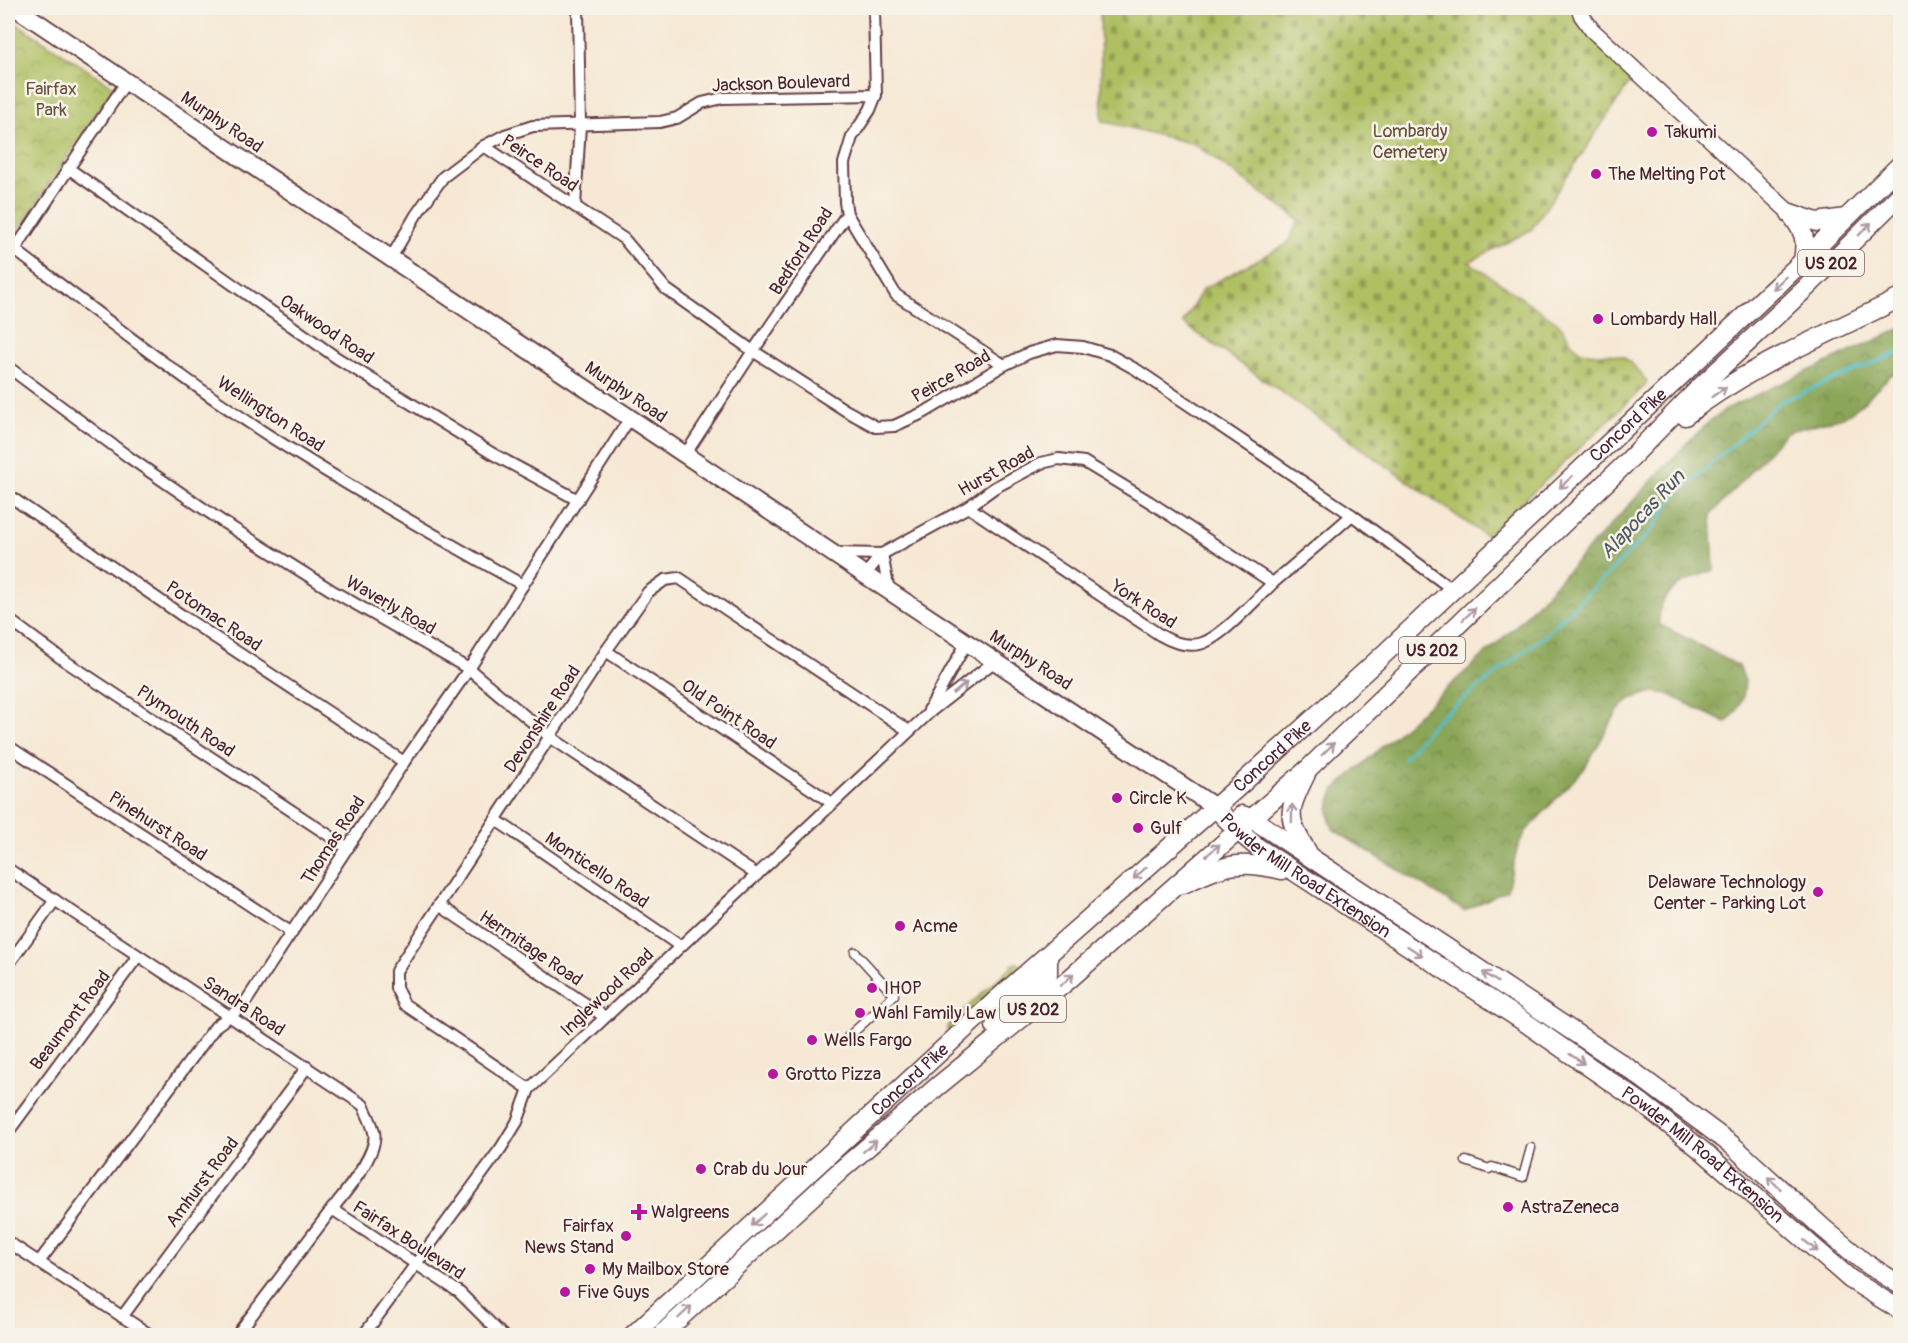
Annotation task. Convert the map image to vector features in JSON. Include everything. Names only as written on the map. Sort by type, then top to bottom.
[{"type":"highway","name":"Concord Pike","points":[[632,1335],[986,1010],[1215,807],[1452,589],[1803,261],[1900,165]]},
{"type":"highway","name":"Concord Pike","points":[[660,1335],[814,1194],[938,1086],[1066,982],[1309,768],[1899,196]]},
{"type":"highway","points":[[1790,213],[1817,222],[1847,218]]},
{"type":"highway","points":[[1790,213],[1804,232],[1806,247],[1803,261]]},
{"type":"highway","points":[[1623,466],[1725,387],[1762,366],[1900,298]]},
{"type":"highway","points":[[1309,768],[1293,802],[1291,818],[1310,857]]},
{"type":"highway","name":"Powder Mill Road Extension","points":[[1215,807],[1251,818],[1631,1070],[1732,1145],[1823,1228],[1864,1262],[1900,1286]]},
{"type":"highway","name":"Powder Mill Road Extension","points":[[1215,807],[1257,847],[1529,1025],[1643,1104],[1704,1152],[1850,1279],[1900,1310]]},
{"type":"highway","points":[[1165,893],[1217,870],[1242,864],[1263,865],[1297,874]]},
{"type":"highway","points":[[938,1086],[999,1021],[1045,978],[1048,974],[1048,956]]},
{"type":"highway","points":[[1850,1279],[1882,1305],[1900,1324]]},
{"type":"main road","name":"Murphy Road","points":[[16,8],[31,13],[126,82],[1215,807]]},
{"type":"main road","points":[[1579,8],[1592,30],[1790,213]]},
{"type":"street","points":[[575,206],[580,125],[578,8]]},
{"type":"street","name":"Bedford Road","points":[[685,454],[847,214],[844,163],[852,137],[870,110],[876,95],[874,8]]},
{"type":"street","points":[[8,260],[126,82]]},
{"type":"street","name":"Jackson Boulevard","points":[[391,258],[442,177],[484,146],[505,135],[533,126],[660,122],[677,118],[702,103],[723,98],[876,95]]},
{"type":"street","name":"Peirce Road","points":[[484,146],[624,239],[666,289],[753,351],[845,410],[876,427],[894,426],[925,412],[1004,365],[1029,353],[1057,345],[1083,346],[1110,355],[1137,370],[1352,515],[1452,589]]},
{"type":"street","name":"Oakwood Road","points":[[68,168],[337,358],[493,454],[578,500]]},
{"type":"street","points":[[1883,183],[1899,196]]},
{"type":"street","points":[[847,214],[896,295],[1004,365]]},
{"type":"street","name":"Wellington Road","points":[[15,250],[186,378],[267,434],[392,511],[523,585]]},
{"type":"street","name":"Waverly Road","points":[[8,367],[130,458],[223,522],[331,590],[469,669],[550,737],[757,874]]},
{"type":"street","name":"Thomas Road","points":[[39,1262],[216,1026],[243,1006],[404,762],[469,669],[630,418]]},
{"type":"street","name":"Hurst Road","points":[[865,575],[882,554],[968,507],[994,488],[1041,463],[1059,459],[1084,462],[1150,502],[1273,583]]},
{"type":"street","name":"Potomac Road","points":[[8,495],[187,619],[404,762]]},
{"type":"street","name":"York Road","points":[[968,507],[1173,642],[1184,645],[1200,644],[1213,639],[1273,583],[1352,515]]},
{"type":"street","points":[[832,553],[882,554],[889,591]]},
{"type":"street","name":"Devonshire Road","points":[[529,1089],[404,1004],[396,988],[396,971],[606,651],[648,592],[665,580],[679,578],[909,731]]},
{"type":"street","name":"Plymouth Road","points":[[8,619],[62,659],[348,848]]},
{"type":"street","name":"Inglewood Road","points":[[926,715],[967,642]]},
{"type":"street","name":"Old Point Road","points":[[606,651],[832,803]]},
{"type":"street","name":"Inglewood Road","points":[[363,1335],[501,1148],[517,1122],[529,1089],[926,715],[995,661]]},
{"type":"street","name":"Pinehurst Road","points":[[8,746],[292,933]]},
{"type":"street","name":"Monticello Road","points":[[496,820],[681,946]]},
{"type":"street","name":"Sandra Road","points":[[8,869],[363,1105],[375,1134],[369,1156],[359,1174],[332,1209]]},
{"type":"street","points":[[8,965],[55,900]]},
{"type":"street","name":"Hermitage Road","points":[[439,905],[605,1017]]},
{"type":"street","points":[[846,1039],[894,995],[855,952]]},
{"type":"street","name":"Beaumont Road","points":[[8,1132],[138,956]]},
{"type":"street","name":"Amhurst Road","points":[[122,1317],[307,1067]]},
{"type":"street","points":[[1466,1161],[1523,1177],[1531,1148]]},
{"type":"street","name":"Fairfax Boulevard","points":[[236,1335],[332,1209],[459,1292],[503,1335]]},
{"type":"street","points":[[8,1242],[152,1335]]},
{"type":"green space","name":"Lombardy Cemetery","points":[[1100,8],[1579,8],[1637,72],[1531,230],[1469,262],[1557,322],[1577,348],[1588,353],[1611,354],[1626,359],[1647,381],[1645,386],[1486,536],[1183,323],[1203,289],[1287,244],[1299,220],[1194,144],[1102,121]]},
{"type":"green space","name":"Fairfax Park","points":[[8,18],[114,87],[8,246]]},
{"type":"green space","points":[[1900,329],[1900,371],[1891,375],[1857,408],[1843,417],[1786,432],[1711,515],[1714,570],[1684,582],[1668,594],[1663,602],[1659,624],[1739,666],[1745,681],[1743,698],[1736,712],[1726,723],[1668,694],[1653,692],[1630,699],[1617,712],[1584,769],[1527,830],[1518,846],[1507,890],[1464,911],[1334,830],[1329,810],[1335,789],[1515,627],[1711,420],[1732,406]]},
{"type":"green space","points":[[1015,963],[1019,963],[1020,968],[951,1031],[947,1030],[948,1025]]},
{"type":"waterway","name":"Alapocas Run","points":[[1404,759],[1434,722],[1544,636],[1654,528],[1672,499],[1780,402],[1900,352]]},
{"type":"place","name":"Takumi","points":[[1652,132]]},
{"type":"place","name":"The Melting Pot","points":[[1596,174]]},
{"type":"place","name":"Lombardy Hall","points":[[1598,319]]},
{"type":"place","name":"Circle K","points":[[1117,798]]},
{"type":"place","name":"Gulf","points":[[1138,828]]},
{"type":"place","name":"Delaware Technology Center - Parking Lot","points":[[1818,892]]},
{"type":"place","name":"Acme","points":[[900,926]]},
{"type":"place","name":"IHOP","points":[[872,988]]},
{"type":"place","name":"Wahl Family Law","points":[[860,1013]]},
{"type":"place","name":"Wells Fargo","points":[[812,1040]]},
{"type":"place","name":"Grotto Pizza","points":[[773,1074]]},
{"type":"place","name":"Crab du Jour","points":[[701,1169]]},
{"type":"place","name":"AstraZeneca","points":[[1508,1207]]},
{"type":"place","name":"Walgreens","points":[[639,1212]]},
{"type":"place","name":"Fairfax News Stand","points":[[626,1236]]},
{"type":"place","name":"My Mailbox Store","points":[[590,1269]]},
{"type":"place","name":"Five Guys","points":[[565,1292]]}]
